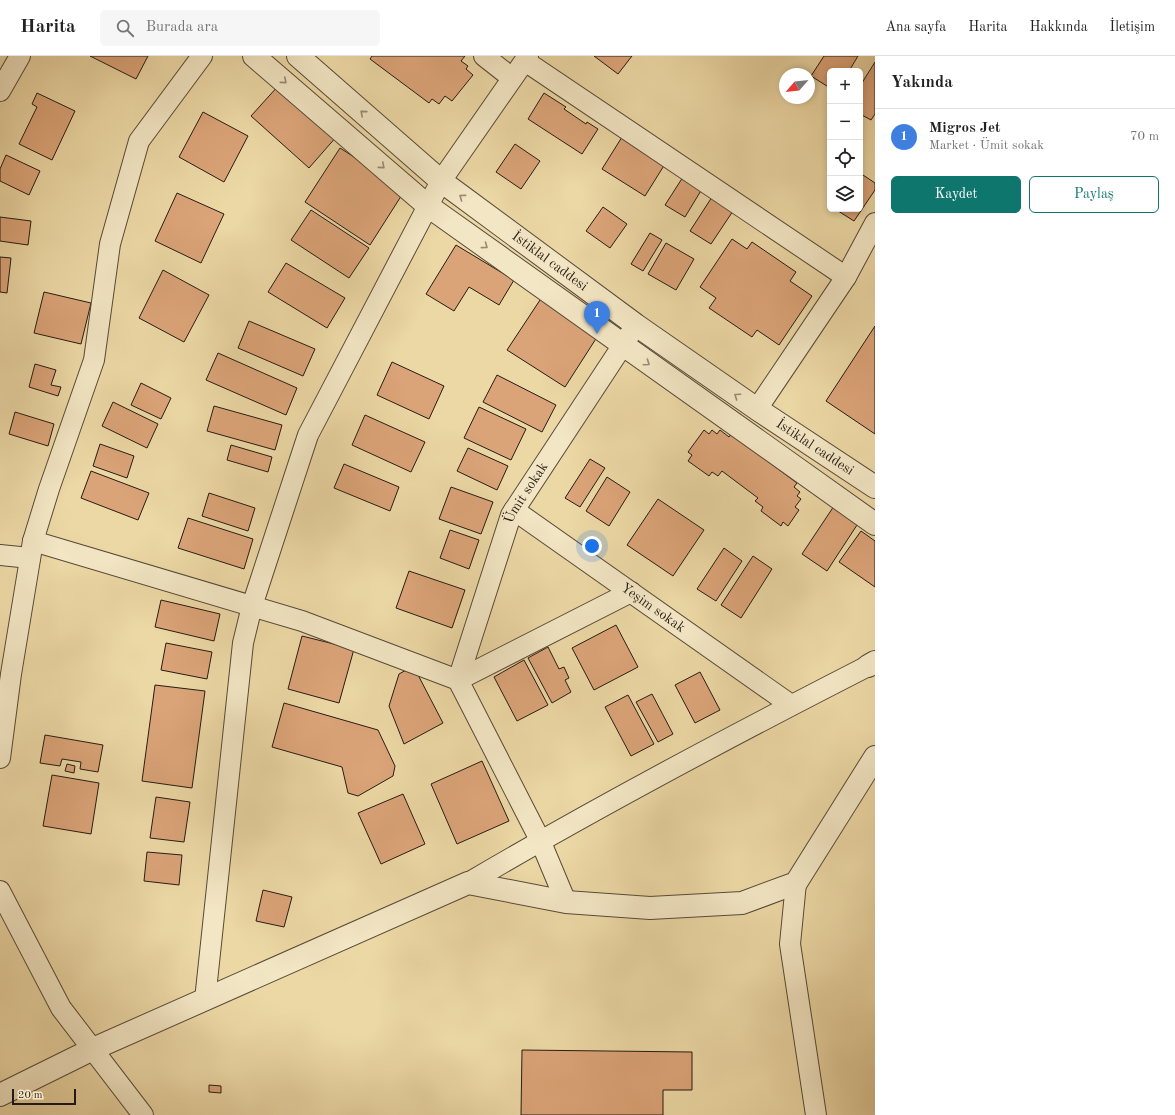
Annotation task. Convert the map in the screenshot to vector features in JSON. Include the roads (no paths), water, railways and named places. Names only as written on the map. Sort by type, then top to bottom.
[{"type":"street","points":[[2,81],[20,56]]},
{"type":"street","points":[[0,758],[5,676],[31,550],[49,489],[94,360],[110,244],[139,141],[202,56]]},
{"type":"street","points":[[254,56],[428,206],[875,524]]},
{"type":"street","name":"İstiklal caddesi","points":[[298,56],[441,181],[636,325],[757,409],[875,487]]},
{"type":"street","points":[[484,56],[512,78]]},
{"type":"street","points":[[205,1000],[243,643],[252,606],[308,435],[441,181],[526,58],[846,277]]},
{"type":"street","points":[[757,409],[846,277],[875,222]]},
{"type":"street","name":"Ümit sokak","points":[[458,680],[511,515],[636,325]]},
{"type":"street","name":"Yeşim sokak","points":[[514,510],[791,705]]},
{"type":"street","points":[[0,555],[31,550],[252,606],[302,621],[458,680],[540,840],[566,902]]},
{"type":"street","points":[[458,680],[631,592]]},
{"type":"street","points":[[0,1095],[93,1049],[468,883],[540,840],[791,705],[873,664]]},
{"type":"street","points":[[816,1115],[790,944],[796,883],[875,757]]},
{"type":"street","points":[[468,883],[566,902],[650,908],[742,903],[796,883]]},
{"type":"street","points":[[0,891],[61,1008],[143,1115]]},
{"type":"place","name":"Migros Jet","points":[[597,334]]}]
